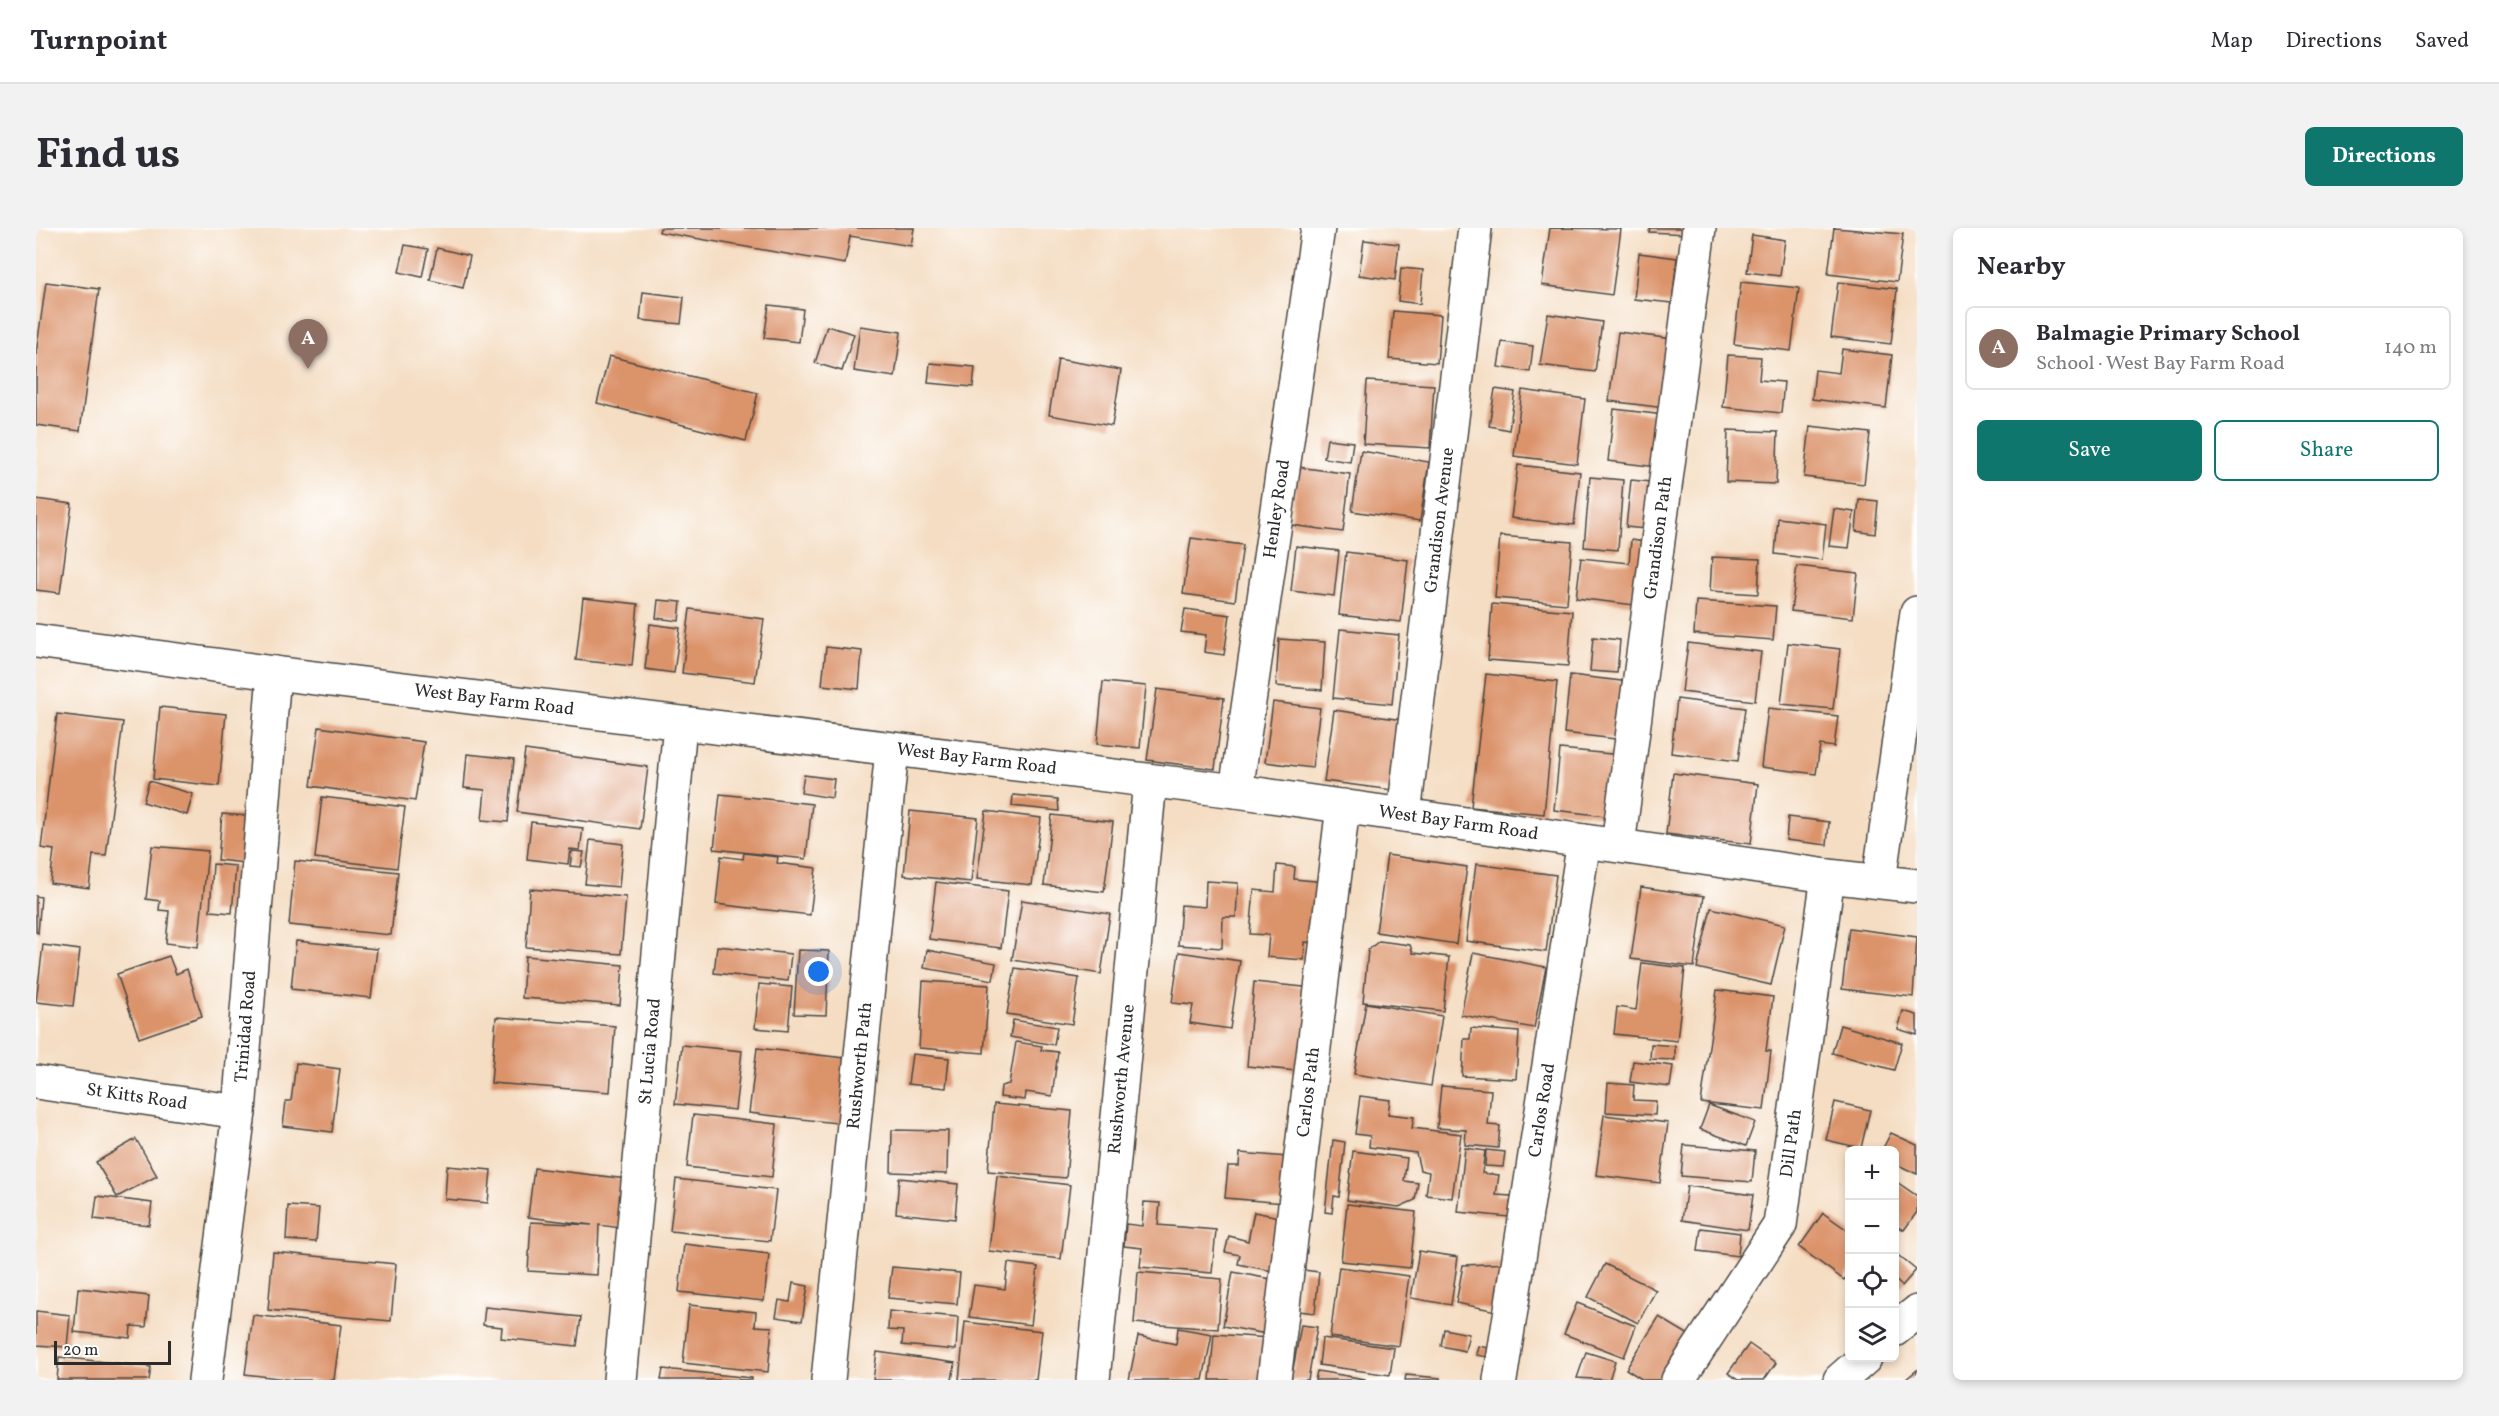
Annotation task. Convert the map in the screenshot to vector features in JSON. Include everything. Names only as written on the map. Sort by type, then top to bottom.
[{"type":"street","name":"Henley Road","points":[[1236,791],[1318,228]]},
{"type":"street","name":"Grandison Avenue","points":[[1404,814],[1475,228]]},
{"type":"street","name":"Grandison Path","points":[[1618,845],[1700,228]]},
{"type":"street","points":[[1879,881],[1917,613]]},
{"type":"street","name":"West Bay Farm Road","points":[[36,641],[680,724],[1236,791],[1828,876],[1917,886]]},
{"type":"street","name":"Trinidad Road","points":[[205,1380],[239,1112],[274,673]]},
{"type":"street","name":"St Lucia Road","points":[[620,1380],[680,724]]},
{"type":"street","name":"Rushworth Path","points":[[828,1380],[892,750]]},
{"type":"street","name":"Rushworth Avenue","points":[[1093,1380],[1150,781]]},
{"type":"street","name":"Carlos Path","points":[[1274,1380],[1342,806]]},
{"type":"street","name":"Carlos Road","points":[[1500,1380],[1584,841]]},
{"type":"street","name":"Dill Path","points":[[1678,1380],[1780,1226],[1828,876]]},
{"type":"street","name":"St Kitts Road","points":[[36,1082],[239,1112]]},
{"type":"street","points":[[1899,1326],[1917,1312]]},
{"type":"street","points":[[1840,1380],[1860,1362]]},
{"type":"building","points":[[660,228],[914,228],[911,246],[850,236],[845,264],[659,232]]},
{"type":"building","points":[[1550,228],[1621,229],[1612,295],[1542,285]]},
{"type":"building","points":[[1650,228],[1688,228],[1687,234],[1649,232]]},
{"type":"building","points":[[1834,228],[1903,234],[1897,282],[1828,274]]},
{"type":"building","points":[[1752,235],[1785,240],[1780,276],[1747,272]]},
{"type":"building","points":[[1364,240],[1399,244],[1395,280],[1359,275]]},
{"type":"building","points":[[405,245],[428,249],[422,277],[399,272]]},
{"type":"building","points":[[437,248],[470,256],[463,288],[430,280]]},
{"type":"building","points":[[1639,253],[1677,258],[1672,303],[1634,299]]},
{"type":"building","points":[[1401,268],[1423,270],[1420,304],[1398,301]]},
{"type":"building","points":[[46,282],[99,289],[80,431],[36,425],[36,354]]},
{"type":"building","points":[[1741,282],[1799,288],[1791,351],[1734,344]]},
{"type":"building","points":[[1838,282],[1897,289],[1891,344],[1831,337]]},
{"type":"building","points":[[643,292],[684,297],[681,324],[640,320]]},
{"type":"building","points":[[769,305],[803,309],[799,342],[764,338]]},
{"type":"building","points":[[1393,311],[1441,315],[1437,363],[1389,359]]},
{"type":"building","points":[[1548,314],[1602,322],[1595,372],[1540,365]]},
{"type":"building","points":[[827,326],[854,334],[842,371],[815,363]]},
{"type":"building","points":[[860,326],[901,332],[895,377],[854,371]]},
{"type":"building","points":[[1618,332],[1673,339],[1665,408],[1609,401]]},
{"type":"building","points":[[1502,342],[1533,346],[1530,372],[1498,367]]},
{"type":"building","points":[[1842,349],[1892,355],[1886,408],[1812,399],[1815,370],[1839,373]]},
{"type":"building","points":[[1728,355],[1761,357],[1759,380],[1784,382],[1781,413],[1723,407]]},
{"type":"building","points":[[609,356],[758,393],[746,441],[597,403]]},
{"type":"building","points":[[1058,359],[1121,370],[1112,426],[1049,415]]},
{"type":"building","points":[[930,363],[975,367],[973,387],[928,383]]},
{"type":"building","points":[[1367,381],[1434,385],[1430,448],[1363,444]]},
{"type":"building","points":[[1495,389],[1515,392],[1509,430],[1489,426]]},
{"type":"building","points":[[1522,390],[1585,399],[1577,464],[1514,456]]},
{"type":"building","points":[[1614,409],[1664,415],[1657,467],[1608,461]]},
{"type":"building","points":[[1810,426],[1870,433],[1864,484],[1804,477]]},
{"type":"building","points":[[1728,430],[1778,432],[1776,484],[1726,482]]},
{"type":"building","points":[[1327,439],[1353,442],[1350,462],[1324,458]]},
{"type":"building","points":[[1361,451],[1429,462],[1420,521],[1352,511]]},
{"type":"building","points":[[1518,465],[1580,472],[1574,525],[1511,518]]},
{"type":"building","points":[[1298,467],[1350,474],[1343,532],[1291,525]]},
{"type":"building","points":[[1590,477],[1623,480],[1618,550],[1584,547]]},
{"type":"building","points":[[1631,480],[1660,483],[1655,530],[1626,527]]},
{"type":"building","points":[[36,499],[72,504],[60,593],[36,590]]},
{"type":"building","points":[[1859,499],[1878,501],[1875,534],[1856,531]]},
{"type":"building","points":[[1834,509],[1854,512],[1849,548],[1829,546]]},
{"type":"building","points":[[1778,518],[1826,524],[1822,560],[1775,554]]},
{"type":"building","points":[[1500,536],[1572,542],[1567,604],[1495,598]]},
{"type":"building","points":[[1191,538],[1243,545],[1235,601],[1183,594]]},
{"type":"building","points":[[1631,540],[1650,543],[1643,606],[1576,598],[1581,558],[1629,563]]},
{"type":"building","points":[[1296,546],[1339,551],[1334,596],[1291,591]]},
{"type":"building","points":[[1346,552],[1408,560],[1401,622],[1339,615]]},
{"type":"building","points":[[1712,557],[1760,559],[1758,594],[1710,591]]},
{"type":"building","points":[[1797,566],[1858,573],[1853,618],[1791,611]]},
{"type":"building","points":[[583,598],[638,604],[632,666],[576,660]]},
{"type":"building","points":[[658,600],[681,602],[679,621],[656,618]]},
{"type":"building","points":[[1696,601],[1776,606],[1773,640],[1694,634]]},
{"type":"building","points":[[1492,604],[1572,611],[1568,666],[1488,660]]},
{"type":"building","points":[[690,609],[764,619],[755,682],[682,673]]},
{"type":"building","points":[[1185,609],[1230,615],[1224,655],[1204,652],[1206,635],[1181,632]]},
{"type":"building","points":[[650,624],[680,628],[674,673],[645,669]]},
{"type":"building","points":[[1340,629],[1399,635],[1392,704],[1333,698]]},
{"type":"building","points":[[1593,637],[1620,640],[1617,673],[1590,671]]},
{"type":"building","points":[[1279,639],[1325,642],[1322,690],[1276,686]]},
{"type":"building","points":[[1688,643],[1761,652],[1755,701],[1682,692]]},
{"type":"building","points":[[1788,643],[1840,649],[1833,709],[1781,704]]},
{"type":"building","points":[[826,647],[862,651],[859,689],[822,685]]},
{"type":"building","points":[[1486,674],[1557,682],[1544,814],[1471,807]]},
{"type":"building","points":[[1570,675],[1630,682],[1624,740],[1564,733]]},
{"type":"building","points":[[1103,682],[1146,686],[1140,748],[1097,744]]},
{"type":"building","points":[[1157,689],[1224,698],[1215,769],[1147,760]]},
{"type":"building","points":[[1677,699],[1745,708],[1738,761],[1671,753]]},
{"type":"building","points":[[1273,702],[1320,708],[1312,768],[1265,762]]},
{"type":"building","points":[[160,707],[226,714],[219,786],[153,779]]},
{"type":"building","points":[[1768,708],[1838,716],[1834,747],[1820,745],[1816,774],[1761,767]]},
{"type":"building","points":[[1334,710],[1402,720],[1392,790],[1324,781]]},
{"type":"building","points":[[57,714],[123,722],[106,856],[93,855],[89,888],[50,883],[54,850],[41,848]]},
{"type":"building","points":[[319,727],[424,742],[415,801],[311,786]]},
{"type":"building","points":[[1560,749],[1621,755],[1614,817],[1554,810]]},
{"type":"building","points":[[525,750],[648,767],[640,829],[517,812]]},
{"type":"building","points":[[467,754],[514,759],[508,822],[482,820],[485,790],[464,788]]},
{"type":"building","points":[[1673,773],[1758,784],[1751,844],[1666,834]]},
{"type":"building","points":[[804,775],[834,779],[832,798],[801,793]]},
{"type":"building","points":[[149,781],[193,794],[187,815],[143,802]]},
{"type":"building","points":[[720,794],[812,804],[806,859],[714,849]]},
{"type":"building","points":[[1013,795],[1058,799],[1059,811],[1012,806]]},
{"type":"building","points":[[322,797],[405,807],[397,868],[315,858]]},
{"type":"building","points":[[910,811],[978,818],[971,882],[904,875]]},
{"type":"building","points":[[986,811],[1041,818],[1032,885],[977,879]]},
{"type":"building","points":[[222,814],[248,816],[245,863],[218,860]]},
{"type":"building","points":[[1052,815],[1113,822],[1104,892],[1044,885]]},
{"type":"building","points":[[1788,817],[1829,822],[1827,845],[1786,840]]},
{"type":"building","points":[[531,822],[583,828],[580,850],[570,849],[568,864],[527,859]]},
{"type":"building","points":[[590,840],[623,844],[619,887],[585,884]]},
{"type":"building","points":[[152,846],[208,851],[198,947],[166,943],[169,911],[159,910],[160,901],[146,899]]},
{"type":"building","points":[[572,851],[584,852],[581,867],[570,866]]},
{"type":"building","points":[[744,853],[778,857],[777,863],[816,868],[810,915],[716,904],[721,856],[743,859]]},
{"type":"building","points":[[1387,855],[1467,867],[1456,944],[1376,932]]},
{"type":"building","points":[[295,861],[398,872],[391,935],[289,925]]},
{"type":"building","points":[[213,864],[236,866],[232,913],[210,911]]},
{"type":"building","points":[[1476,864],[1556,875],[1546,952],[1466,941]]},
{"type":"building","points":[[1277,865],[1295,867],[1294,879],[1326,882],[1321,944],[1305,942],[1304,960],[1267,957],[1269,935],[1250,934],[1254,890],[1275,892]]},
{"type":"building","points":[[1206,881],[1238,883],[1236,917],[1223,917],[1222,948],[1178,945],[1181,905],[1205,907]]},
{"type":"building","points":[[936,882],[1008,891],[1001,948],[929,939]]},
{"type":"building","points":[[1641,887],[1704,896],[1694,967],[1631,959]]},
{"type":"building","points":[[530,889],[626,897],[621,954],[526,947]]},
{"type":"building","points":[[36,896],[41,897],[38,933],[36,932]]},
{"type":"building","points":[[1022,900],[1110,914],[1101,974],[1012,960]]},
{"type":"building","points":[[1711,908],[1785,925],[1771,985],[1697,968]]},
{"type":"building","points":[[1849,928],[1917,937],[1913,997],[1842,989]]},
{"type":"building","points":[[296,941],[377,949],[371,998],[291,989]]},
{"type":"building","points":[[1379,941],[1410,945],[1413,953],[1449,957],[1443,1011],[1363,1002],[1368,950]]},
{"type":"building","points":[[43,945],[80,950],[73,1006],[36,1002]]},
{"type":"building","points":[[717,946],[791,954],[788,981],[714,973]]},
{"type":"building","points":[[798,950],[829,951],[826,1015],[794,1014]]},
{"type":"building","points":[[927,950],[996,963],[993,980],[924,968]]},
{"type":"building","points":[[1179,952],[1240,961],[1230,1029],[1190,1023],[1193,1005],[1172,1003]]},
{"type":"building","points":[[1473,953],[1546,967],[1534,1028],[1461,1015]]},
{"type":"building","points":[[169,956],[176,974],[187,969],[202,1016],[139,1038],[117,974]]},
{"type":"building","points":[[525,956],[623,965],[620,1005],[522,998]]},
{"type":"building","points":[[1642,963],[1685,968],[1677,1041],[1614,1034],[1617,1007],[1636,1010]]},
{"type":"building","points":[[1015,968],[1079,978],[1072,1024],[1007,1014]]},
{"type":"building","points":[[923,981],[989,985],[984,1053],[919,1048]]},
{"type":"building","points":[[1254,982],[1314,988],[1306,1072],[1247,1066]]},
{"type":"building","points":[[759,984],[792,987],[788,1031],[755,1028]]},
{"type":"building","points":[[1717,990],[1773,997],[1766,1051],[1771,1051],[1764,1110],[1701,1103]]},
{"type":"building","points":[[1366,1003],[1442,1016],[1431,1086],[1354,1074]]},
{"type":"building","points":[[1903,1011],[1917,1015],[1917,1035],[1898,1029]]},
{"type":"building","points":[[496,1017],[615,1026],[610,1092],[491,1083]]},
{"type":"building","points":[[1013,1020],[1057,1027],[1054,1045],[1010,1037]]},
{"type":"building","points":[[1840,1025],[1902,1043],[1894,1070],[1832,1053]]},
{"type":"building","points":[[1471,1028],[1519,1032],[1516,1079],[1462,1076],[1464,1039],[1470,1039]]},
{"type":"building","points":[[1016,1042],[1042,1046],[1041,1050],[1058,1052],[1052,1096],[1026,1092],[1025,1100],[1000,1097],[1001,1086],[1009,1084]]},
{"type":"building","points":[[1651,1044],[1675,1046],[1675,1060],[1650,1059]]},
{"type":"building","points":[[682,1045],[742,1051],[735,1110],[675,1104]]},
{"type":"building","points":[[757,1048],[853,1059],[845,1124],[749,1113]]},
{"type":"building","points":[[912,1054],[949,1058],[946,1088],[908,1084]]},
{"type":"building","points":[[1633,1061],[1673,1066],[1670,1087],[1630,1082]]},
{"type":"building","points":[[296,1063],[340,1069],[332,1132],[283,1126],[286,1101],[291,1101]]},
{"type":"building","points":[[1608,1083],[1634,1085],[1633,1100],[1656,1101],[1655,1115],[1606,1112]]},
{"type":"building","points":[[1441,1086],[1491,1090],[1488,1125],[1500,1126],[1498,1148],[1465,1145],[1466,1130],[1437,1128]]},
{"type":"building","points":[[1360,1096],[1390,1100],[1388,1114],[1414,1117],[1412,1128],[1461,1134],[1452,1198],[1426,1195],[1429,1172],[1420,1170],[1416,1153],[1369,1147],[1370,1136],[1355,1134]]},
{"type":"building","points":[[1835,1102],[1870,1110],[1861,1146],[1826,1140]]},
{"type":"building","points":[[994,1104],[1072,1111],[1066,1178],[988,1171]]},
{"type":"building","points":[[1709,1105],[1755,1122],[1746,1146],[1700,1129]]},
{"type":"building","points":[[693,1115],[777,1124],[772,1177],[687,1167]]},
{"type":"building","points":[[1604,1115],[1668,1123],[1660,1183],[1596,1175]]},
{"type":"building","points":[[892,1130],[948,1131],[947,1174],[891,1172]]},
{"type":"building","points":[[1891,1133],[1917,1145],[1917,1174],[1899,1165],[1899,1146],[1884,1146]]},
{"type":"building","points":[[136,1139],[157,1176],[117,1197],[96,1162]]},
{"type":"building","points":[[1333,1140],[1345,1142],[1339,1197],[1334,1196],[1332,1213],[1325,1212]]},
{"type":"building","points":[[1684,1145],[1755,1151],[1752,1182],[1681,1176]]},
{"type":"building","points":[[1465,1148],[1485,1151],[1482,1173],[1499,1175],[1496,1195],[1511,1196],[1509,1217],[1458,1212]]},
{"type":"building","points":[[1486,1150],[1505,1152],[1503,1167],[1485,1166]]},
{"type":"building","points":[[1353,1151],[1407,1158],[1404,1181],[1418,1183],[1415,1200],[1399,1207],[1347,1200]]},
{"type":"building","points":[[1240,1153],[1288,1157],[1285,1203],[1225,1198],[1228,1166],[1239,1166]]},
{"type":"building","points":[[447,1166],[491,1170],[488,1203],[445,1199]]},
{"type":"building","points":[[534,1168],[627,1179],[621,1228],[599,1225],[597,1275],[528,1271],[531,1222],[592,1225],[528,1217]]},
{"type":"building","points":[[997,1176],[1070,1185],[1061,1259],[989,1251]]},
{"type":"building","points":[[899,1178],[958,1184],[955,1219],[896,1213]]},
{"type":"building","points":[[676,1179],[776,1190],[770,1241],[670,1231]]},
{"type":"building","points":[[1899,1183],[1917,1196],[1917,1212],[1904,1230],[1899,1227]]},
{"type":"building","points":[[1687,1186],[1753,1195],[1748,1230],[1682,1220]]},
{"type":"building","points":[[97,1196],[152,1203],[149,1225],[94,1219]]},
{"type":"building","points":[[1144,1202],[1160,1203],[1158,1225],[1216,1230],[1212,1273],[1140,1267],[1142,1248],[1124,1246],[1126,1224],[1142,1226]]},
{"type":"building","points":[[1347,1204],[1416,1212],[1410,1268],[1341,1261]]},
{"type":"building","points":[[288,1206],[319,1208],[316,1242],[286,1240]]},
{"type":"building","points":[[1254,1212],[1289,1219],[1277,1272],[1238,1264],[1240,1255],[1225,1252],[1229,1236],[1248,1241]]},
{"type":"building","points":[[1823,1213],[1845,1228],[1845,1279],[1844,1280],[1799,1247]]},
{"type":"building","points":[[1701,1228],[1740,1233],[1738,1256],[1698,1251]]},
{"type":"building","points":[[684,1244],[769,1254],[764,1301],[679,1292]]},
{"type":"building","points":[[1419,1251],[1458,1257],[1451,1305],[1411,1298]]},
{"type":"building","points":[[273,1252],[396,1264],[391,1321],[268,1310]]},
{"type":"building","points":[[1899,1256],[1916,1270],[1902,1286],[1899,1283]]},
{"type":"building","points":[[1008,1263],[1038,1267],[1031,1325],[969,1317],[974,1285],[1005,1289]]},
{"type":"building","points":[[1512,1263],[1502,1312],[1456,1303],[1463,1265]]},
{"type":"building","points":[[1605,1264],[1656,1290],[1638,1323],[1588,1297]]},
{"type":"building","points":[[892,1267],[960,1273],[957,1304],[888,1298]]},
{"type":"building","points":[[1339,1267],[1409,1276],[1399,1346],[1330,1337]]},
{"type":"building","points":[[1303,1270],[1319,1272],[1315,1313],[1299,1311]]},
{"type":"building","points":[[1138,1272],[1222,1279],[1218,1329],[1134,1323]]},
{"type":"building","points":[[1233,1272],[1281,1281],[1272,1335],[1223,1326]]},
{"type":"building","points":[[793,1283],[808,1286],[802,1321],[776,1317],[779,1300],[790,1302]]},
{"type":"building","points":[[78,1288],[149,1296],[146,1327],[131,1326],[130,1338],[74,1332]]},
{"type":"building","points":[[1577,1303],[1636,1326],[1624,1357],[1564,1334]]},
{"type":"building","points":[[689,1305],[756,1312],[755,1326],[772,1327],[768,1372],[683,1363]]},
{"type":"building","points":[[485,1307],[581,1317],[577,1346],[501,1338],[502,1327],[483,1325]]},
{"type":"building","points":[[36,1311],[70,1315],[67,1347],[36,1345]]},
{"type":"building","points":[[889,1311],[958,1317],[956,1350],[902,1345],[903,1331],[888,1330]]},
{"type":"building","points":[[253,1315],[341,1325],[334,1380],[294,1380],[245,1374]]},
{"type":"building","points":[[1659,1317],[1689,1335],[1660,1380],[1643,1380],[1626,1369]]},
{"type":"building","points":[[965,1322],[1042,1331],[1036,1380],[959,1380]]},
{"type":"building","points":[[1301,1325],[1317,1327],[1308,1380],[1291,1380]]},
{"type":"building","points":[[1178,1328],[1212,1334],[1203,1380],[1129,1380],[1138,1336],[1176,1344]]},
{"type":"building","points":[[1444,1329],[1469,1334],[1465,1351],[1441,1346]]},
{"type":"building","points":[[1214,1334],[1269,1338],[1266,1380],[1210,1380]]},
{"type":"building","points":[[1322,1338],[1394,1348],[1390,1375],[1319,1365]]},
{"type":"building","points":[[1749,1344],[1776,1363],[1764,1380],[1738,1380],[1728,1373]]},
{"type":"building","points":[[1478,1346],[1495,1349],[1494,1358],[1476,1355]]},
{"type":"building","points":[[877,1352],[955,1363],[952,1380],[873,1380]]},
{"type":"building","points":[[1586,1352],[1615,1361],[1609,1380],[1577,1378]]},
{"type":"building","points":[[59,1357],[151,1367],[149,1380],[57,1380]]},
{"type":"building","points":[[663,1369],[752,1378],[752,1380],[661,1380]]},
{"type":"building","points":[[1917,1370],[1917,1380],[1905,1380]]},
{"type":"building","points":[[1317,1371],[1365,1379],[1365,1380],[1315,1380]]},
{"type":"building","points":[[1406,1375],[1440,1378],[1440,1380],[1405,1380]]},
{"type":"place","name":"Balmagie Primary School","points":[[308,369]]}]
